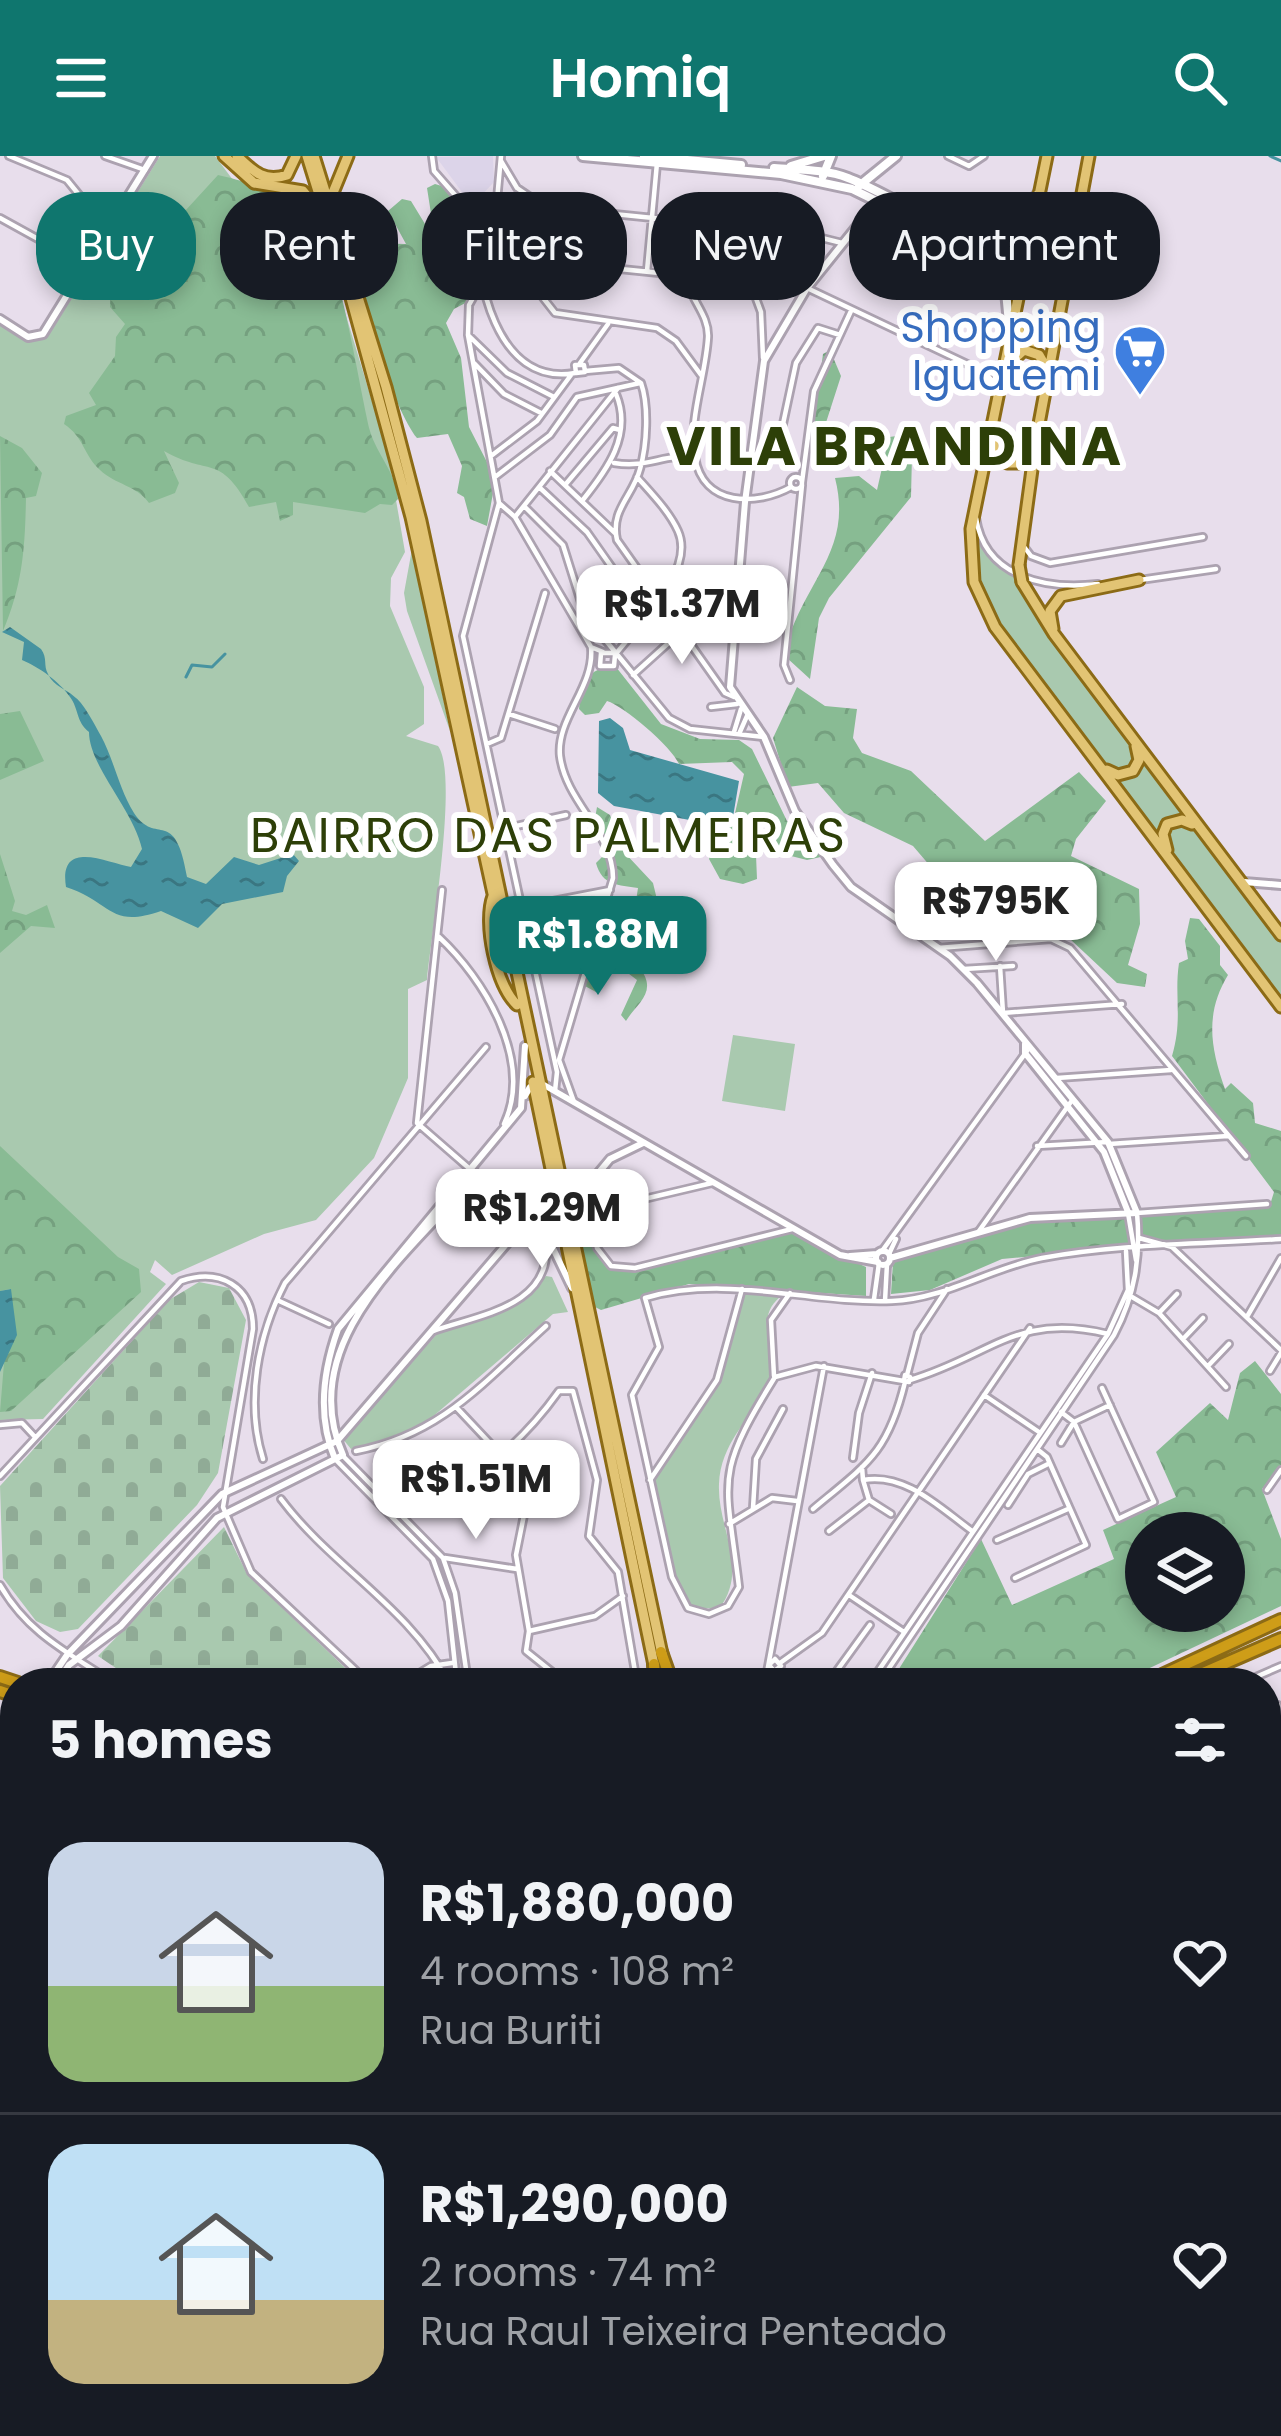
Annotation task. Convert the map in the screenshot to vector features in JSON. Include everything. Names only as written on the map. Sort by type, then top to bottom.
[{"type":"highway","points":[[1177,1668],[1281,1620]]},
{"type":"highway","points":[[1214,1668],[1281,1639]]},
{"type":"highway","points":[[662,1652],[666,1668]]},
{"type":"highway","points":[[654,1664],[654,1668]]},
{"type":"main road","points":[[224,156],[254,183],[304,192]]},
{"type":"main road","points":[[237,156],[254,173],[272,178],[287,175],[296,156]]},
{"type":"main road","points":[[310,156],[320,192]]},
{"type":"main road","points":[[310,156],[324,192]]},
{"type":"main road","points":[[334,192],[348,156]]},
{"type":"main road","points":[[583,156],[778,169],[870,192]]},
{"type":"main road","points":[[644,156],[824,177]]},
{"type":"main road","points":[[778,169],[828,156],[824,177]]},
{"type":"main road","points":[[857,186],[896,156]]},
{"type":"main road","points":[[1040,192],[1047,156]]},
{"type":"main road","points":[[1089,156],[1036,440],[1021,538],[1022,582],[1054,634],[1281,935]]},
{"type":"main road","points":[[877,175],[878,192]]},
{"type":"main road","points":[[351,300],[406,496],[506,929],[564,1215],[662,1652]]},
{"type":"main road","points":[[359,300],[391,404],[447,649],[525,1046],[537,1085]]},
{"type":"main road","points":[[1005,300],[1006,347]]},
{"type":"main road","points":[[1018,300],[969,555],[983,607],[1280,1006]]},
{"type":"main road","points":[[1023,300],[1019,333],[1043,341],[1058,317]]},
{"type":"main road","points":[[1002,371],[1018,352],[1032,351],[1043,359],[1048,380]]},
{"type":"main road","points":[[994,409],[993,448],[1001,460],[1020,463],[1036,440]]},
{"type":"main road","points":[[1054,634],[1050,610],[1061,596],[1138,580]]},
{"type":"main road","points":[[1098,763],[1118,776],[1133,771],[1139,760],[1132,736]]},
{"type":"main road","points":[[1173,861],[1163,840],[1167,824],[1186,821],[1202,831]]},
{"type":"main road","points":[[564,1215],[654,1664]]},
{"type":"street","points":[[0,218],[49,245],[61,237],[80,196],[67,180],[9,156]]},
{"type":"street","points":[[105,156],[145,170]]},
{"type":"street","points":[[0,320],[28,337],[43,334],[153,156]]},
{"type":"street","points":[[432,156],[434,171],[452,192]]},
{"type":"street","points":[[948,156],[974,166],[984,156]]},
{"type":"street","points":[[501,158],[517,188]]},
{"type":"street","points":[[497,192],[501,158]]},
{"type":"street","points":[[654,192],[657,159]]},
{"type":"street","points":[[497,192],[506,186],[517,188],[545,208],[651,217]]},
{"type":"street","points":[[647,271],[651,228]]},
{"type":"street","points":[[825,266],[849,236]]},
{"type":"street","points":[[825,239],[843,244]]},
{"type":"street","points":[[627,269],[651,272]]},
{"type":"street","points":[[825,296],[982,371],[999,387]]},
{"type":"street","points":[[472,300],[471,358],[499,503],[463,636],[559,1082],[555,1091]]},
{"type":"street","points":[[490,300],[504,342],[532,364],[574,372]]},
{"type":"street","points":[[545,300],[555,313],[666,332],[702,376]]},
{"type":"street","points":[[694,300],[707,328],[695,458],[710,485],[745,502],[765,500],[802,483]]},
{"type":"street","points":[[736,734],[740,706],[728,674],[764,361],[754,300]]},
{"type":"street","points":[[764,361],[799,300]]},
{"type":"street","points":[[790,680],[784,665],[814,391],[852,309]]},
{"type":"street","points":[[583,367],[608,324]]},
{"type":"street","points":[[780,438],[802,348],[818,328],[840,334]]},
{"type":"street","points":[[468,335],[507,373],[555,397]]},
{"type":"street","points":[[762,335],[772,340]]},
{"type":"street","points":[[690,360],[706,354]]},
{"type":"street","points":[[471,358],[504,394],[543,415]]},
{"type":"street","points":[[491,456],[543,415],[574,372],[583,367],[619,368],[641,383],[646,406],[641,467],[619,508],[615,532]]},
{"type":"street","points":[[982,371],[1002,371]]},
{"type":"street","points":[[495,476],[550,435],[577,398],[641,383]]},
{"type":"street","points":[[582,501],[613,463],[622,411],[617,391]]},
{"type":"street","points":[[515,517],[617,391]]},
{"type":"street","points":[[565,485],[613,428],[620,430]]},
{"type":"street","points":[[613,463],[641,467],[677,455],[695,458]]},
{"type":"street","points":[[550,471],[615,532],[711,674],[764,737],[788,798],[833,865],[851,886],[964,969],[1070,1102],[1109,1143],[1132,1213],[1141,1250],[1132,1297],[1114,1335],[889,1668]]},
{"type":"street","points":[[614,666],[614,654],[646,616],[681,560],[681,538],[637,477]]},
{"type":"street","points":[[539,487],[587,532],[646,616]]},
{"type":"street","points":[[976,500],[978,531],[990,554],[1027,580],[1059,586],[1216,569]]},
{"type":"street","points":[[499,503],[515,517],[591,647],[588,676],[560,752],[581,812],[613,864],[609,893],[564,1042],[560,1074],[574,1102]]},
{"type":"street","points":[[525,507],[563,545],[585,615],[678,724],[764,737]]},
{"type":"street","points":[[1021,538],[1031,556],[1050,563],[1203,537]]},
{"type":"street","points":[[487,744],[501,738],[545,593]]},
{"type":"street","points":[[447,649],[463,636]]},
{"type":"street","points":[[633,675],[674,638]]},
{"type":"street","points":[[591,647],[614,654]]},
{"type":"street","points":[[591,665],[603,652]]},
{"type":"street","points":[[598,660],[602,668]]},
{"type":"street","points":[[588,676],[602,668],[625,666]]},
{"type":"street","points":[[711,674],[728,674]]},
{"type":"street","points":[[711,707],[740,706]]},
{"type":"street","points":[[508,714],[555,729]]},
{"type":"street","points":[[505,829],[566,815]]},
{"type":"street","points":[[1237,878],[1257,887],[1281,886]]},
{"type":"street","points":[[417,1123],[442,890]]},
{"type":"street","points":[[497,898],[522,910],[609,893]]},
{"type":"street","points":[[506,929],[522,910]]},
{"type":"street","points":[[439,937],[494,1006],[515,1109]]},
{"type":"street","points":[[938,948],[1051,939],[1070,948],[1246,1156]]},
{"type":"street","points":[[1000,966],[1003,1013]]},
{"type":"street","points":[[964,969],[1013,966]]},
{"type":"street","points":[[1003,1013],[1122,1004]]},
{"type":"street","points":[[548,1031],[564,1042]]},
{"type":"street","points":[[524,1096],[525,1046]]},
{"type":"street","points":[[263,1459],[255,1391],[277,1300],[296,1268],[486,1047]]},
{"type":"street","points":[[880,1668],[1108,1334],[1128,1290],[1132,1213],[1119,1179],[1057,1078],[1027,1048]]},
{"type":"street","points":[[875,1300],[883,1259],[901,1229],[1027,1048]]},
{"type":"street","points":[[1057,1078],[1174,1070]]},
{"type":"street","points":[[460,1668],[448,1601],[433,1559],[339,1457],[333,1443],[332,1394],[345,1330],[474,1172],[524,1096],[537,1085],[840,1255],[883,1259],[1030,1218],[1267,1204]]},
{"type":"street","points":[[978,1233],[1070,1102]]},
{"type":"street","points":[[417,1123],[544,1236],[582,1310]]},
{"type":"street","points":[[622,1130],[625,1148]]},
{"type":"street","points":[[1037,1146],[1228,1136]]},
{"type":"street","points":[[57,1668],[221,1494],[333,1443],[528,1219],[564,1215],[581,1188],[625,1148],[643,1143]]},
{"type":"street","points":[[589,1212],[713,1183]]},
{"type":"street","points":[[581,1188],[603,1259],[624,1268],[792,1229]]},
{"type":"street","points":[[544,1236],[545,1273]]},
{"type":"street","points":[[1139,1238],[1172,1247],[1281,1351],[1270,1371]]},
{"type":"street","points":[[790,1293],[771,1320],[775,1377],[731,1454],[724,1478],[739,1587],[735,1598],[719,1612],[693,1612],[672,1577],[632,1395],[659,1347],[659,1335],[643,1308],[645,1298],[689,1288],[742,1289],[875,1300],[933,1296],[1047,1257],[1281,1239]]},
{"type":"street","points":[[1129,1251],[1136,1260]]},
{"type":"street","points":[[1247,1317],[1281,1258]]},
{"type":"street","points":[[883,1259],[885,1300]]},
{"type":"street","points":[[430,1332],[526,1298],[545,1273],[563,1266]]},
{"type":"street","points":[[0,1476],[172,1288],[203,1274],[215,1276],[243,1292],[253,1314],[221,1494],[225,1511],[250,1572],[353,1668]]},
{"type":"street","points":[[650,1480],[717,1380],[742,1289]]},
{"type":"street","points":[[812,1509],[862,1467],[893,1429],[912,1345],[947,1289]]},
{"type":"street","points":[[1159,1313],[1177,1294]]},
{"type":"street","points":[[933,1296],[938,1306]]},
{"type":"street","points":[[1132,1297],[1159,1313],[1226,1387]]},
{"type":"street","points":[[277,1300],[329,1324]]},
{"type":"street","points":[[444,1316],[455,1324]]},
{"type":"street","points":[[1183,1339],[1203,1318]]},
{"type":"street","points":[[775,1377],[824,1366],[890,1377],[922,1376],[1030,1328],[1064,1325],[1108,1334]]},
{"type":"street","points":[[356,1451],[407,1440],[456,1407],[546,1326]]},
{"type":"street","points":[[768,1668],[772,1660],[781,1668],[822,1633],[1030,1328]]},
{"type":"street","points":[[1208,1366],[1229,1344]]},
{"type":"street","points":[[768,1668],[824,1366]]},
{"type":"street","points":[[853,1458],[859,1414],[872,1373]]},
{"type":"street","points":[[1061,1412],[1074,1422],[1118,1519],[1154,1502],[1102,1388]]},
{"type":"street","points":[[401,1515],[458,1490],[502,1456],[559,1391],[573,1391],[597,1480],[589,1536],[618,1572],[635,1668]]},
{"type":"street","points":[[984,1395],[1041,1433]]},
{"type":"street","points":[[1061,1443],[1074,1422],[1109,1405]]},
{"type":"street","points":[[456,1407],[502,1456],[528,1495],[517,1569],[530,1630],[526,1651],[547,1668]]},
{"type":"street","points":[[753,1508],[756,1459],[783,1409]]},
{"type":"street","points":[[0,1425],[22,1423],[35,1437]]},
{"type":"street","points":[[1052,1426],[1066,1434]]},
{"type":"street","points":[[1015,1578],[1085,1545],[1048,1464],[1036,1449]]},
{"type":"street","points":[[68,1668],[140,1604],[225,1511],[339,1457]]},
{"type":"street","points":[[339,1457],[443,1558],[455,1593],[457,1668]]},
{"type":"street","points":[[1008,1505],[1028,1474],[1048,1464]]},
{"type":"street","points":[[862,1467],[869,1500],[891,1514]]},
{"type":"street","points":[[1268,1490],[1281,1470]]},
{"type":"street","points":[[268,1471],[274,1485]]},
{"type":"street","points":[[863,1480],[896,1480],[974,1533]]},
{"type":"street","points":[[280,1498],[335,1558],[394,1610],[440,1666]]},
{"type":"street","points":[[729,1524],[772,1498],[797,1501]]},
{"type":"street","points":[[830,1531],[869,1500]]},
{"type":"street","points":[[997,1540],[1068,1508]]},
{"type":"street","points":[[433,1559],[517,1569]]},
{"type":"street","points":[[0,1585],[27,1624],[92,1668]]},
{"type":"street","points":[[129,1594],[140,1604]]},
{"type":"street","points":[[849,1595],[904,1632]]},
{"type":"street","points":[[530,1630],[603,1614],[623,1596]]},
{"type":"street","points":[[839,1668],[870,1625]]},
{"type":"street","points":[[436,1668],[457,1662]]},
{"type":"shaded area","points":[[493,156],[494,182],[485,192],[462,192],[436,157]]},
{"type":"shaded area","points":[[614,600],[635,623],[616,644],[591,620]]},
{"type":"green space","points":[[160,156],[215,156],[236,184],[263,192],[220,192],[220,300],[341,300],[388,454],[405,552],[391,578],[390,606],[424,687],[424,724],[406,736],[438,746],[444,762],[445,821],[438,894],[427,980],[408,989],[408,1078],[374,1158],[316,1220],[264,1234],[172,1275],[155,1260],[150,1272],[166,1284],[43,1419],[0,1420],[0,324],[29,342],[50,333],[71,300],[196,300],[196,192],[138,192]]},
{"type":"green space","points":[[218,175],[273,192],[220,192],[220,300],[342,300],[370,431],[397,489],[398,499],[392,505],[380,504],[365,513],[293,502],[293,515],[280,521],[276,502],[249,507],[221,472],[164,451],[179,483],[175,493],[149,503],[100,470],[64,424],[66,416],[96,405],[89,393],[115,356],[116,337],[125,324],[110,307],[110,300],[196,300],[196,199]]},
{"type":"green space","points":[[435,184],[453,192],[428,192]]},
{"type":"green space","points":[[411,201],[422,219],[422,300],[471,300],[454,309],[446,323],[461,358],[469,427],[489,466],[493,493],[487,526],[470,519],[464,497],[457,493],[462,466],[448,434],[417,438],[407,422],[367,313],[365,300],[398,300],[398,244],[406,244],[398,229],[398,202]]},
{"type":"green space","points":[[830,350],[841,376],[822,435],[811,441],[823,354]]},
{"type":"green space","points":[[0,436],[22,448],[42,473],[36,496],[26,498],[22,565],[3,631]]},
{"type":"green space","points":[[897,436],[912,455],[911,497],[829,598],[819,618],[810,679],[787,658],[788,640],[833,544],[839,503],[835,478],[859,476],[877,490],[889,437]]},
{"type":"green space","points":[[975,531],[1017,579],[1134,748],[1131,768],[1109,767],[994,618],[975,576]]},
{"type":"green space","points":[[412,549],[450,731],[407,611],[404,593]]},
{"type":"green space","points":[[616,667],[661,724],[700,739],[739,740],[752,749],[787,821],[824,836],[830,855],[807,860],[775,852],[766,822],[752,818],[741,830],[756,855],[757,879],[743,884],[720,879],[709,859],[715,835],[733,822],[744,774],[732,762],[679,764],[646,728],[607,701],[599,713],[585,715],[579,709],[588,678],[598,670]]},
{"type":"green space","points":[[797,687],[825,706],[857,709],[853,738],[862,753],[911,771],[985,841],[1079,772],[1106,801],[1076,839],[1071,856],[1139,889],[1140,924],[1128,965],[1147,974],[1145,987],[1117,983],[1070,939],[916,886],[937,874],[913,846],[844,813],[818,783],[788,787],[773,738]]},
{"type":"green space","points":[[20,711],[44,761],[0,780],[0,714]]},
{"type":"green space","points":[[1141,754],[1186,812],[1165,819],[1158,836],[1114,779],[1130,776]]},
{"type":"green space","points":[[597,807],[610,815],[624,852],[653,883],[661,916],[673,926],[666,939],[649,938],[639,967],[647,990],[626,1021],[621,1015],[637,980],[612,961],[596,992],[583,985],[610,900],[622,917],[635,907],[638,888],[612,883],[599,871],[596,863],[604,855],[593,830]]},
{"type":"green space","points":[[1176,821],[1197,831],[1281,942],[1281,997],[1167,845],[1165,832]]},
{"type":"green space","points":[[0,854],[15,901],[12,911],[26,915],[47,905],[55,928],[31,926],[0,953]]},
{"type":"green space","points":[[1190,918],[1199,919],[1220,946],[1220,965],[1228,975],[1216,1003],[1212,1030],[1225,1089],[1231,1083],[1253,1103],[1255,1123],[1281,1131],[1281,1235],[1002,1259],[930,1290],[891,1294],[893,1262],[1031,1220],[1269,1208],[1274,1192],[1172,1056],[1179,963],[1188,959],[1185,941]]},
{"type":"green space","points":[[733,1035],[795,1044],[785,1111],[722,1101]]},
{"type":"green space","points":[[0,1146],[118,1257],[139,1269],[141,1292],[11,1411],[0,1412],[10,1289],[0,1291]]},
{"type":"green space","points":[[588,1231],[603,1261],[614,1269],[633,1271],[792,1233],[866,1267],[866,1296],[689,1284],[601,1310],[591,1305],[577,1235]]},
{"type":"green space","points":[[546,1276],[552,1277],[568,1312],[553,1314],[410,1436],[351,1449],[342,1438],[438,1333],[526,1299]]},
{"type":"green space","points":[[199,1282],[229,1288],[246,1320],[218,1473],[197,1505],[78,1629],[60,1632],[36,1621],[3,1578],[0,1486],[169,1300]]},
{"type":"green space","points":[[744,1292],[780,1297],[768,1315],[772,1366],[765,1390],[721,1467],[720,1500],[732,1563],[728,1594],[719,1609],[689,1607],[674,1577],[652,1480],[718,1382],[731,1320]]},
{"type":"green space","points":[[1255,1361],[1281,1394],[1281,1467],[1262,1489],[1281,1539],[1281,1606],[1245,1623],[1245,1512],[1143,1512],[1176,1497],[1156,1452],[1210,1403],[1228,1420],[1240,1373]]},
{"type":"green space","points":[[1125,1520],[1125,1632],[1226,1632],[1150,1668],[899,1668],[981,1539],[1012,1605],[1114,1559],[1103,1530]]},
{"type":"green space","points":[[224,1527],[247,1574],[345,1668],[116,1668],[98,1656]]},
{"type":"water","points":[[10,627],[41,649],[49,676],[22,660],[24,642],[2,632]]},
{"type":"water","points":[[64,689],[93,721],[134,813],[142,823],[177,841],[187,877],[206,884],[234,857],[259,865],[293,854],[299,861],[287,876],[283,892],[222,904],[198,928],[161,911],[120,915],[66,887],[70,862],[78,858],[131,867],[142,849],[96,759],[89,732]]},
{"type":"water","points":[[610,718],[623,728],[630,750],[739,781],[732,823],[722,826],[614,806],[598,793],[599,721]]},
{"type":"water","points":[[11,1289],[17,1335],[0,1372],[0,1291]]},
{"type":"waterway","points":[[1270,156],[1281,161]]},
{"type":"waterway","points":[[186,677],[192,665],[212,667],[225,654]]},
{"type":"place","name":"Shopping Iguatemi","points":[[1140,397]]},
{"type":"district","name":"VILA BRANDINA","points":[[895,446]]},
{"type":"district","name":"BAIRRO DAS PALMEIRAS","points":[[549,835]]}]
